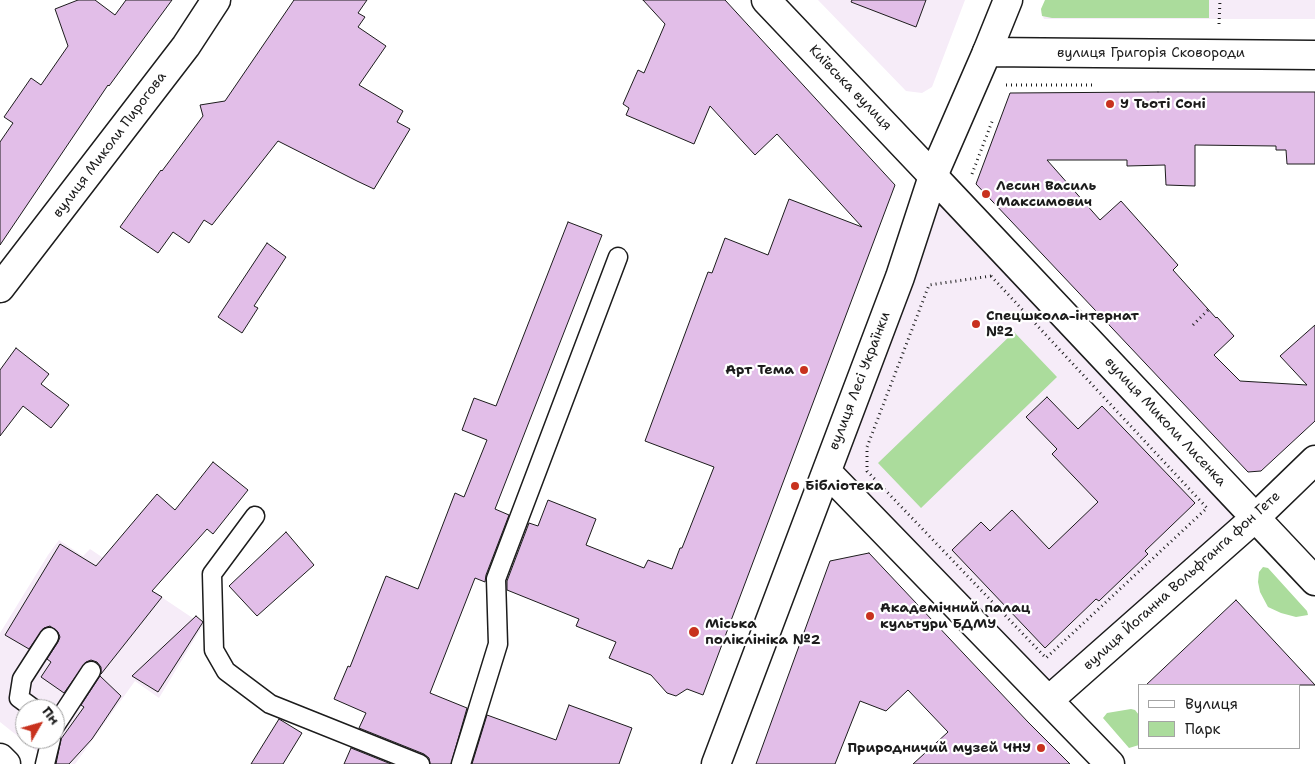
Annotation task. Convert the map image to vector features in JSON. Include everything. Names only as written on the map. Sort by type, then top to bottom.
[{"type":"street","name":"вулиця Миколи Пирогова","points":[[0,288],[180,54],[216,0]]},
{"type":"street","name":"Київська вулиця","points":[[766,0],[934,176]]},
{"type":"street","name":"вулиця Лесі Українки","points":[[716,764],[900,277],[934,176],[1008,0]]},
{"type":"street","name":"вулиця Григорія Сковороди","points":[[987,52],[1315,55]]},
{"type":"street","name":"вулиця Миколи Лисенка","points":[[934,176],[1315,581]]},
{"type":"street","name":"вулиця Йоганна Вольфганга фон Гете","points":[[1049,700],[1254,518],[1315,460]]},
{"type":"street","points":[[826,472],[1110,764]]},
{"type":"street","points":[[0,758],[6,764]]},
{"type":"lane","points":[[461,764],[498,644],[496,579],[618,257]]},
{"type":"lane","points":[[255,516],[212,574],[214,650],[226,671],[270,704],[420,764]]},
{"type":"lane","points":[[20,699],[22,679],[49,637]]},
{"type":"lane","points":[[65,710],[91,672]]},
{"type":"lane","points":[[45,764],[49,749]]},
{"type":"path","points":[[1219,28],[1220,0]]},
{"type":"path","points":[[1002,94],[1005,85]]},
{"type":"path","points":[[969,183],[995,112]]},
{"type":"path","points":[[991,276],[1207,508],[1046,658],[867,471],[867,447],[929,285],[991,276]]},
{"type":"path","points":[[1193,325],[1210,308]]},
{"type":"shaded area","points":[[818,0],[965,0],[932,87],[922,93],[906,91]]},
{"type":"shaded area","points":[[1046,0],[1315,0],[1315,19],[1044,19],[1041,12]]},
{"type":"shaded area","name":"Спецшкола-інтернат №2","points":[[934,176],[1255,519],[1048,701],[825,471]]},
{"type":"shaded area","points":[[59,540],[83,556],[90,549],[203,625],[159,698],[135,681],[75,764],[53,764],[34,749],[65,749],[65,699],[15,699],[15,734],[0,722],[0,633]]},
{"type":"green space","points":[[1045,0],[1209,0],[1209,18],[1052,18],[1042,16],[1041,9]]},
{"type":"green space","points":[[1014,332],[1057,377],[921,508],[878,463]]},
{"type":"green space","points":[[1263,567],[1268,568],[1307,611],[1308,615],[1296,617],[1268,607],[1260,592],[1258,582],[1259,572]]},
{"type":"green space","points":[[1135,710],[1138,714],[1138,745],[1129,748],[1103,718],[1107,713]]},
{"type":"building","points":[[78,0],[95,0],[115,15],[126,0],[172,0],[108,85],[0,245],[0,142],[13,123],[4,117],[31,78],[41,85],[68,46],[55,9]]},
{"type":"building","points":[[294,0],[367,0],[358,13],[365,17],[358,27],[386,46],[359,85],[403,111],[397,122],[410,129],[374,189],[278,141],[212,225],[204,220],[189,243],[173,232],[158,253],[120,227],[203,116],[200,105],[225,101]]},
{"type":"building","points":[[643,0],[725,0],[895,185],[703,695],[687,689],[676,696],[667,693],[651,675],[609,658],[616,642],[576,626],[579,619],[507,590],[507,581],[529,523],[538,526],[548,500],[596,519],[586,545],[644,568],[648,560],[672,569],[714,467],[645,441],[708,272],[712,273],[725,238],[768,255],[789,199],[862,227],[777,134],[755,155],[710,106],[694,144],[626,115],[629,108],[623,104],[638,70],[644,73],[665,24]]},
{"type":"building","points":[[852,0],[926,0],[916,27],[851,2]]},
{"type":"building","points":[[1315,92],[1315,164],[1287,164],[1286,150],[1276,150],[1276,146],[1195,145],[1195,186],[1166,185],[1165,165],[1127,166],[1127,160],[1047,160],[1100,220],[1121,201],[1178,265],[1173,270],[1234,336],[1214,355],[1240,381],[1307,385],[1280,356],[1315,325],[1315,421],[1261,471],[1248,472],[976,184],[1010,93]]},
{"type":"building","points":[[568,222],[602,235],[495,509],[509,515],[485,582],[475,578],[430,693],[467,708],[451,764],[430,764],[429,758],[424,754],[359,728],[366,713],[334,699],[348,666],[350,667],[386,576],[418,589],[455,493],[464,497],[487,440],[462,430],[474,398],[496,406]]},
{"type":"building","points":[[267,243],[286,257],[254,306],[258,308],[242,333],[218,317]]},
{"type":"building","points":[[16,348],[49,374],[41,384],[69,405],[51,428],[23,406],[0,436],[0,370]]},
{"type":"building","points":[[1047,397],[1078,429],[1102,406],[1195,503],[1145,551],[1148,554],[1099,601],[1096,599],[1045,648],[952,550],[981,522],[990,531],[1012,510],[1049,549],[1098,502],[1052,454],[1057,449],[1026,417]]},
{"type":"building","points":[[213,462],[248,490],[213,534],[207,529],[152,591],[162,597],[101,674],[101,667],[97,662],[91,660],[86,662],[64,693],[41,677],[51,662],[47,659],[58,642],[60,637],[58,632],[50,626],[44,628],[29,649],[5,635],[60,544],[96,566],[157,494],[175,510]]},
{"type":"building","points":[[286,532],[314,565],[257,616],[229,586]]},
{"type":"building","points":[[869,553],[1070,764],[913,764],[948,732],[908,690],[886,711],[860,701],[835,764],[756,764],[830,561]]},
{"type":"building","points":[[1236,600],[1315,685],[1300,684],[1147,684]]},
{"type":"building","points":[[196,616],[203,622],[158,692],[132,676]]},
{"type":"building","points":[[100,676],[121,696],[92,739],[69,764],[56,764],[59,749],[65,749],[65,733],[84,707],[81,705]]},
{"type":"building","points":[[569,705],[632,728],[619,764],[472,764],[487,715],[556,740]]},
{"type":"building","points":[[279,719],[302,733],[283,764],[251,764]]},
{"type":"building","points":[[351,748],[391,764],[344,764]]},
{"type":"place","name":"У Тьоті Соні","points":[[1110,104]]},
{"type":"place","name":"Лесин Василь Максимович","points":[[986,194]]},
{"type":"place","name":"Спецшкола-інтернат №2","points":[[976,324]]},
{"type":"place","name":"Арт Тема","points":[[804,370]]},
{"type":"place","name":"Бібліотека","points":[[795,486]]},
{"type":"place","name":"Академічний палац культури БДМУ","points":[[870,616]]},
{"type":"place","name":"Міська поліклініка №2","points":[[694,632]]},
{"type":"place","name":"Природничий музей ЧНУ","points":[[1041,748]]}]
